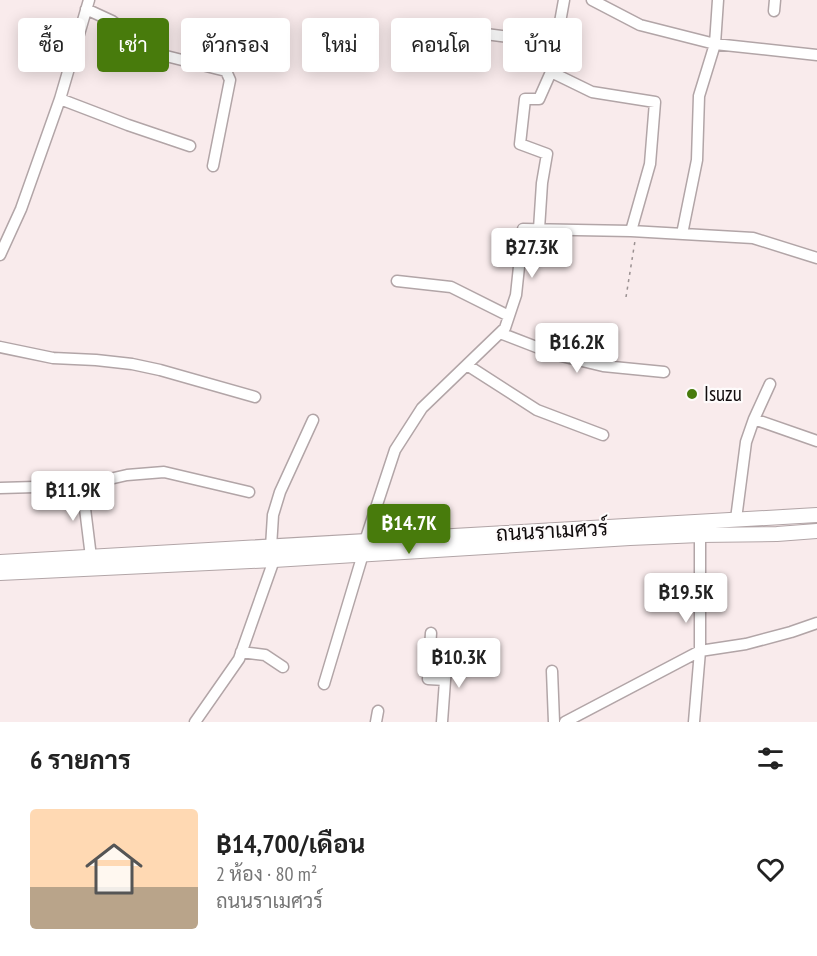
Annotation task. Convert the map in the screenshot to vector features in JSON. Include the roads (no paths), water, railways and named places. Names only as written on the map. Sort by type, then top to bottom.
[{"type":"main road","name":"ถนนราเมศวร์","points":[[697,529],[736,519],[817,515]]},
{"type":"main road","name":"ถนนราเมศวร์","points":[[0,573],[273,553],[697,529],[777,534],[817,531]]},
{"type":"main road","name":"ถนนราเมศวร์","points":[[0,562],[91,556],[273,553]]},
{"type":"street","points":[[561,18],[564,0]]},
{"type":"street","points":[[592,0],[640,25],[716,44],[817,55]]},
{"type":"street","points":[[682,234],[697,160],[699,96],[716,44],[718,0]]},
{"type":"street","points":[[0,255],[4,232],[21,209],[60,99],[88,4],[153,51],[226,71],[230,80],[213,166]]},
{"type":"street","points":[[539,229],[542,183],[548,154],[520,144],[525,99],[539,99],[551,72],[592,92],[655,102],[650,164],[634,231]]},
{"type":"street","points":[[60,99],[190,146]]},
{"type":"street","points":[[324,684],[395,450],[422,408],[505,328],[516,295],[523,229],[634,231],[753,238],[817,258]]},
{"type":"street","points":[[397,281],[451,287],[509,316]]},
{"type":"street","points":[[501,333],[557,355],[603,366],[664,372]]},
{"type":"street","points":[[0,347],[53,358],[132,364],[255,398]]},
{"type":"street","points":[[467,365],[537,410],[603,435]]},
{"type":"street","points":[[736,519],[746,442],[770,384]]},
{"type":"street","points":[[754,419],[817,441]]},
{"type":"street","points":[[195,722],[239,659],[273,553],[273,515],[280,492],[313,420]]},
{"type":"street","points":[[0,488],[82,484],[127,475],[164,472],[249,492]]},
{"type":"street","points":[[82,484],[91,556]]},
{"type":"street","points":[[694,722],[700,651],[697,529]]},
{"type":"street","points":[[566,722],[700,651],[746,644],[817,623]]},
{"type":"street","points":[[431,633],[428,679],[445,680]]},
{"type":"street","points":[[241,652],[266,655],[283,667]]},
{"type":"street","points":[[442,722],[447,653]]},
{"type":"street","points":[[552,671],[554,722]]},
{"type":"place","name":"Isuzu","points":[[692,394]]}]
